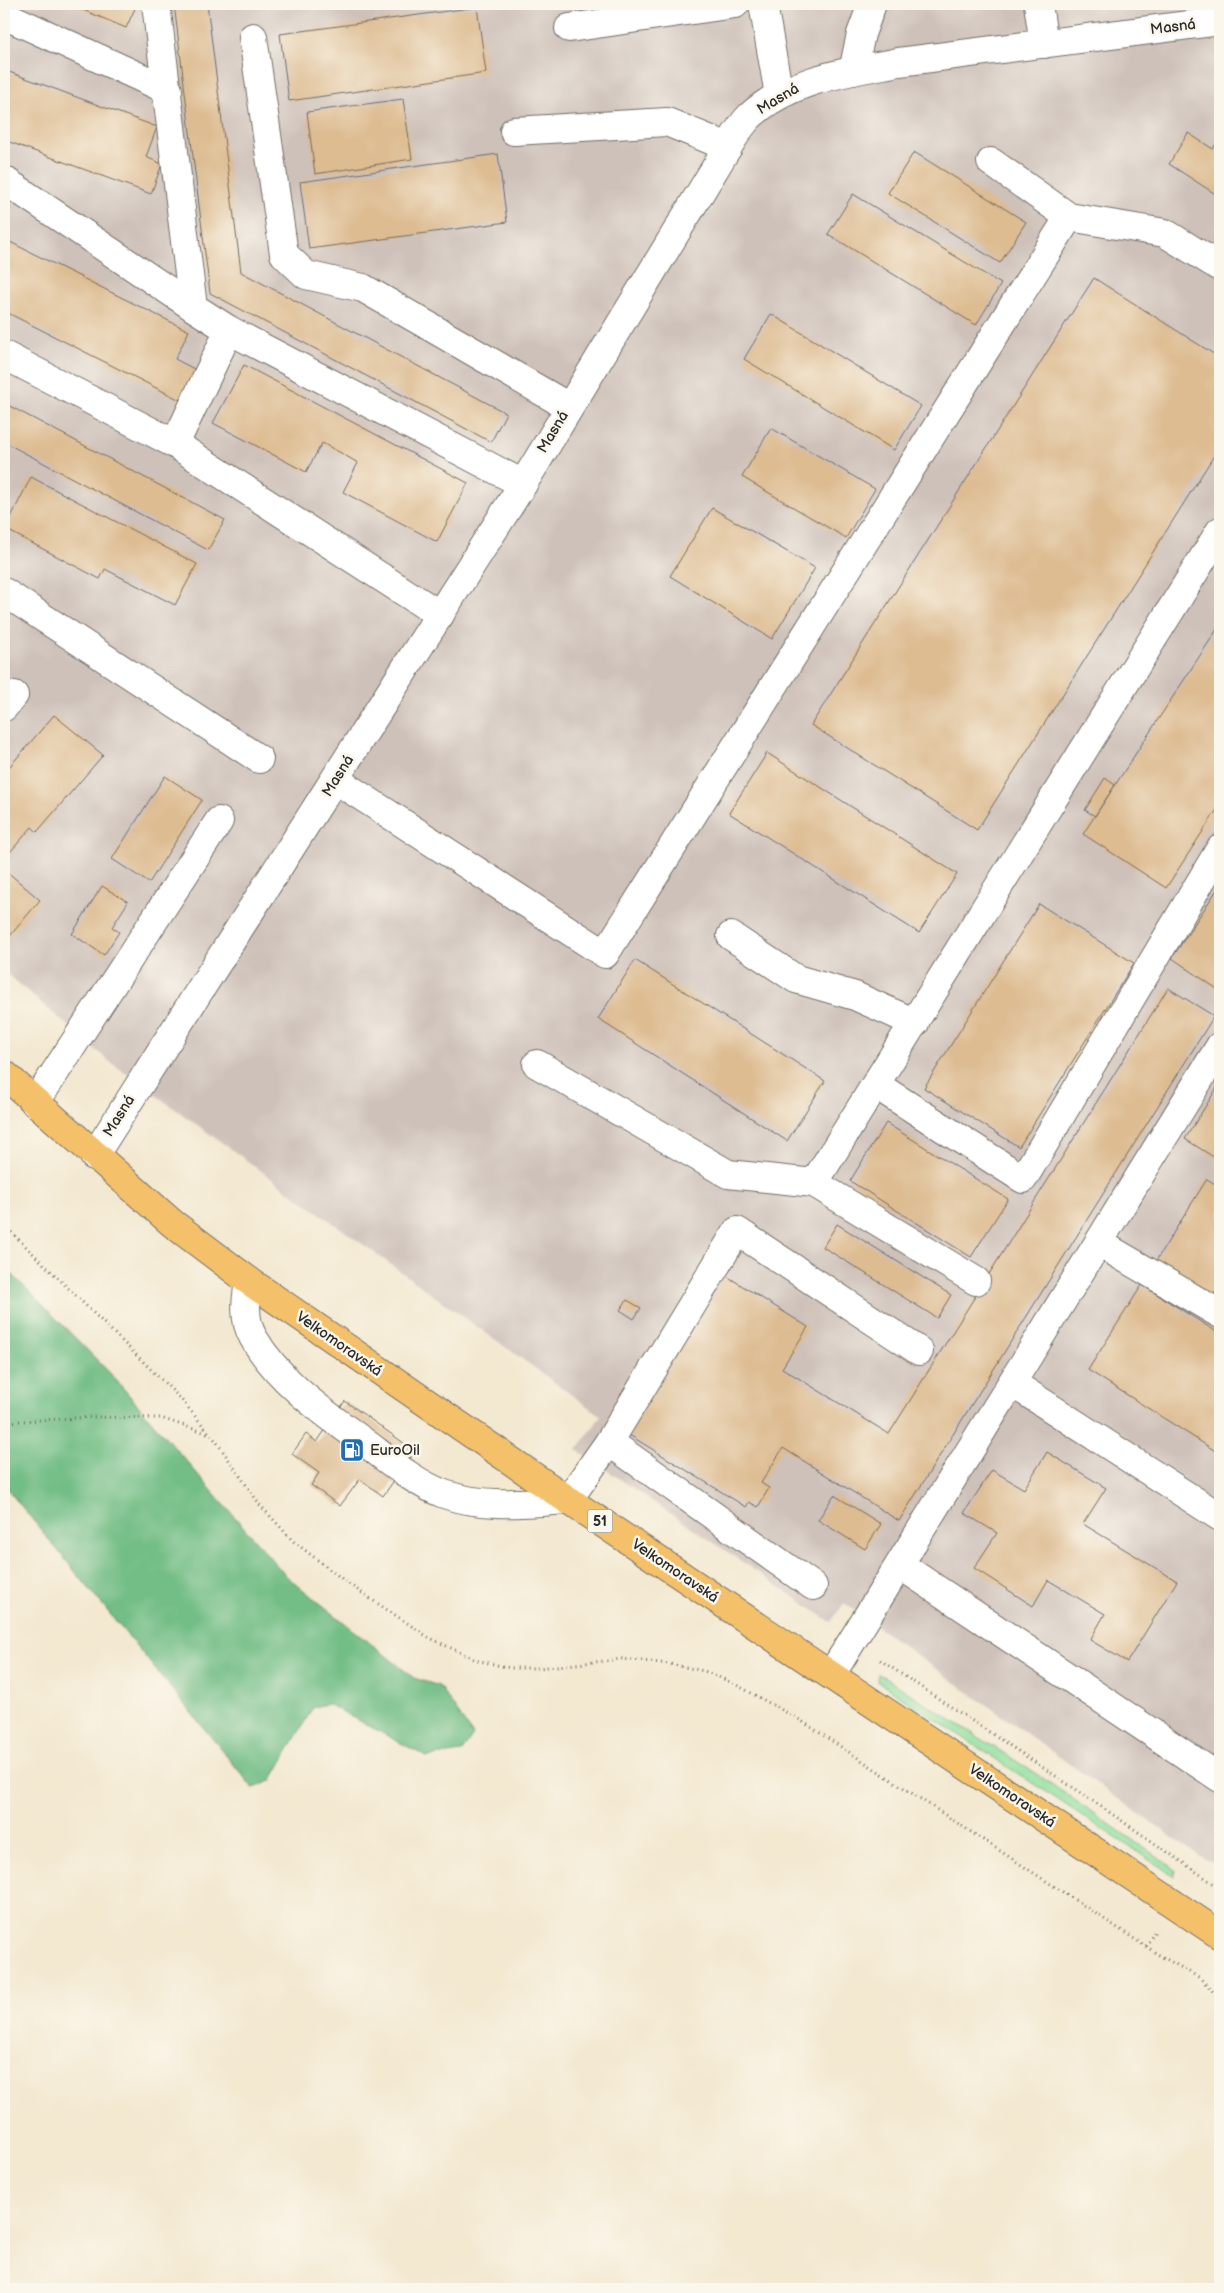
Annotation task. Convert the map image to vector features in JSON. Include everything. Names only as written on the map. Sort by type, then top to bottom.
[{"type":"main road","name":"Velkomoravská","points":[[4,1074],[94,1156],[172,1223],[248,1281],[568,1500],[1220,1935]]},
{"type":"lane","points":[[156,4],[193,307]]},
{"type":"lane","points":[[569,28],[735,4]]},
{"type":"lane","points":[[763,4],[779,95]]},
{"type":"lane","points":[[853,71],[861,34],[872,4]]},
{"type":"lane","points":[[1038,4],[1044,44]]},
{"type":"lane","points":[[4,15],[168,90]]},
{"type":"lane","name":"Masná","points":[[94,1156],[336,780],[522,484],[728,147],[749,117],[779,95],[804,83],[853,71],[899,62],[1220,21]]},
{"type":"lane","points":[[253,37],[284,254],[306,275],[363,288],[569,407]]},
{"type":"lane","points":[[514,132],[667,122],[728,147]]},
{"type":"lane","points":[[991,162],[1069,217],[1165,233],[1220,267]]},
{"type":"lane","points":[[4,180],[229,330],[522,484]]},
{"type":"lane","points":[[336,780],[605,954],[1069,217]]},
{"type":"lane","points":[[175,444],[229,330]]},
{"type":"lane","points":[[4,355],[175,444],[440,615]]},
{"type":"lane","points":[[814,1183],[1220,531]]},
{"type":"lane","points":[[4,592],[259,759]]},
{"type":"lane","points":[[35,1103],[219,821]]},
{"type":"lane","points":[[876,1085],[1023,1179],[1220,849]]},
{"type":"lane","points":[[731,936],[796,979],[856,996],[915,1023]]},
{"type":"lane","points":[[832,1676],[1220,1046]]},
{"type":"lane","points":[[537,1064],[728,1174],[780,1182],[814,1183],[976,1281]]},
{"type":"lane","points":[[248,1281],[245,1310],[252,1336],[278,1370],[323,1411],[407,1474],[444,1494],[487,1502],[522,1503],[568,1500],[609,1442],[737,1231],[919,1351]]},
{"type":"lane","points":[[1100,1243],[1220,1314]]},
{"type":"lane","points":[[1012,1383],[1220,1517]]},
{"type":"lane","points":[[609,1442],[813,1586]]},
{"type":"lane","points":[[900,1565],[1220,1778]]},
{"type":"path","points":[[4,1225],[173,1390],[210,1434],[260,1505],[293,1541],[350,1585],[428,1637],[476,1660],[510,1668],[539,1668],[622,1659],[670,1664],[704,1671],[735,1684],[800,1720],[1159,1955],[1200,1978],[1220,1999]]},
{"type":"path","points":[[4,1422],[94,1417],[161,1418],[210,1434]]},
{"type":"path","points":[[852,1642],[1071,1786],[1220,1888]]},
{"type":"shaded area","points":[[4,4],[1220,4],[1220,1868],[1184,1846],[844,1603],[831,1622],[577,1450],[601,1416],[110,1062],[4,971]]},
{"type":"green space","points":[[4,1266],[109,1372],[286,1576],[414,1678],[439,1686],[473,1735],[462,1752],[427,1757],[328,1704],[313,1707],[271,1781],[253,1788],[4,1485]]},
{"type":"green space","points":[[878,1673],[1041,1777],[1176,1870],[1174,1876],[877,1681]]},
{"type":"building","points":[[69,4],[137,4],[126,28]]},
{"type":"building","points":[[174,4],[207,4],[241,272],[506,413],[491,442],[210,293]]},
{"type":"building","points":[[477,7],[486,73],[289,101],[280,34]]},
{"type":"building","points":[[4,70],[157,127],[146,157],[162,164],[151,194],[4,140]]},
{"type":"building","points":[[403,99],[412,159],[315,174],[307,112]]},
{"type":"building","points":[[1188,133],[1213,149],[1220,137],[1220,197],[1169,164]]},
{"type":"building","points":[[914,152],[1026,222],[1000,263],[888,193]]},
{"type":"building","points":[[498,154],[507,222],[309,249],[300,182]]},
{"type":"building","points":[[853,194],[1001,284],[976,325],[828,234]]},
{"type":"building","points":[[4,239],[189,331],[175,359],[196,370],[182,401],[4,311]]},
{"type":"building","points":[[1094,278],[1220,358],[1220,446],[977,830],[811,725]]},
{"type":"building","points":[[771,314],[921,406],[894,450],[744,359]]},
{"type":"building","points":[[244,365],[468,483],[437,542],[343,492],[358,463],[341,453],[322,443],[306,472],[213,423]]},
{"type":"building","points":[[4,403],[225,520],[208,550],[4,442]]},
{"type":"building","points":[[771,428],[875,489],[846,538],[742,477]]},
{"type":"building","points":[[31,477],[197,564],[175,605],[105,569],[100,579],[5,529]]},
{"type":"building","points":[[712,508],[815,568],[772,639],[670,576]]},
{"type":"building","points":[[1220,625],[1220,805],[1166,888],[1083,834]]},
{"type":"building","points":[[54,715],[103,755],[37,832],[32,827],[4,859],[4,773]]},
{"type":"building","points":[[767,753],[957,874],[919,933],[729,813]]},
{"type":"building","points":[[165,776],[202,800],[149,883],[112,859]]},
{"type":"building","points":[[1105,778],[1115,785],[1095,816],[1085,810]]},
{"type":"building","points":[[4,869],[40,900],[4,943]]},
{"type":"building","points":[[1220,885],[1220,991],[1172,958]]},
{"type":"building","points":[[102,886],[128,902],[112,927],[119,932],[104,955],[72,934]]},
{"type":"building","points":[[1039,904],[1134,963],[1019,1147],[924,1088]]},
{"type":"building","points":[[635,960],[825,1081],[787,1141],[598,1019]]},
{"type":"building","points":[[1168,988],[1214,1016],[899,1521],[783,1448],[761,1483],[769,1488],[758,1507],[749,1502],[746,1507],[626,1433],[725,1275],[808,1327],[782,1368],[889,1434]]},
{"type":"building","points":[[1220,1083],[1220,1161],[1185,1139]]},
{"type":"building","points":[[886,1123],[1008,1199],[971,1257],[850,1181]]},
{"type":"building","points":[[1207,1179],[1220,1187],[1220,1284],[1211,1300],[1154,1264]]},
{"type":"building","points":[[837,1224],[951,1295],[937,1318],[823,1247]]},
{"type":"building","points":[[1142,1285],[1220,1334],[1220,1454],[1088,1370]]},
{"type":"building","points":[[627,1300],[641,1308],[634,1319],[620,1310]]},
{"type":"building","points":[[345,1401],[415,1451],[383,1496],[360,1479],[340,1506],[311,1485],[319,1473],[292,1454],[306,1434],[317,1442]]},
{"type":"building","points":[[1047,1452],[1106,1488],[1083,1524],[1177,1581],[1127,1662],[1090,1640],[1105,1614],[1048,1580],[1033,1606],[974,1568],[997,1533],[964,1513],[992,1470],[1024,1489]]},
{"type":"building","points":[[834,1495],[881,1524],[865,1549],[818,1520]]},
{"type":"place","name":"EuroOil","points":[[352,1450]]}]
